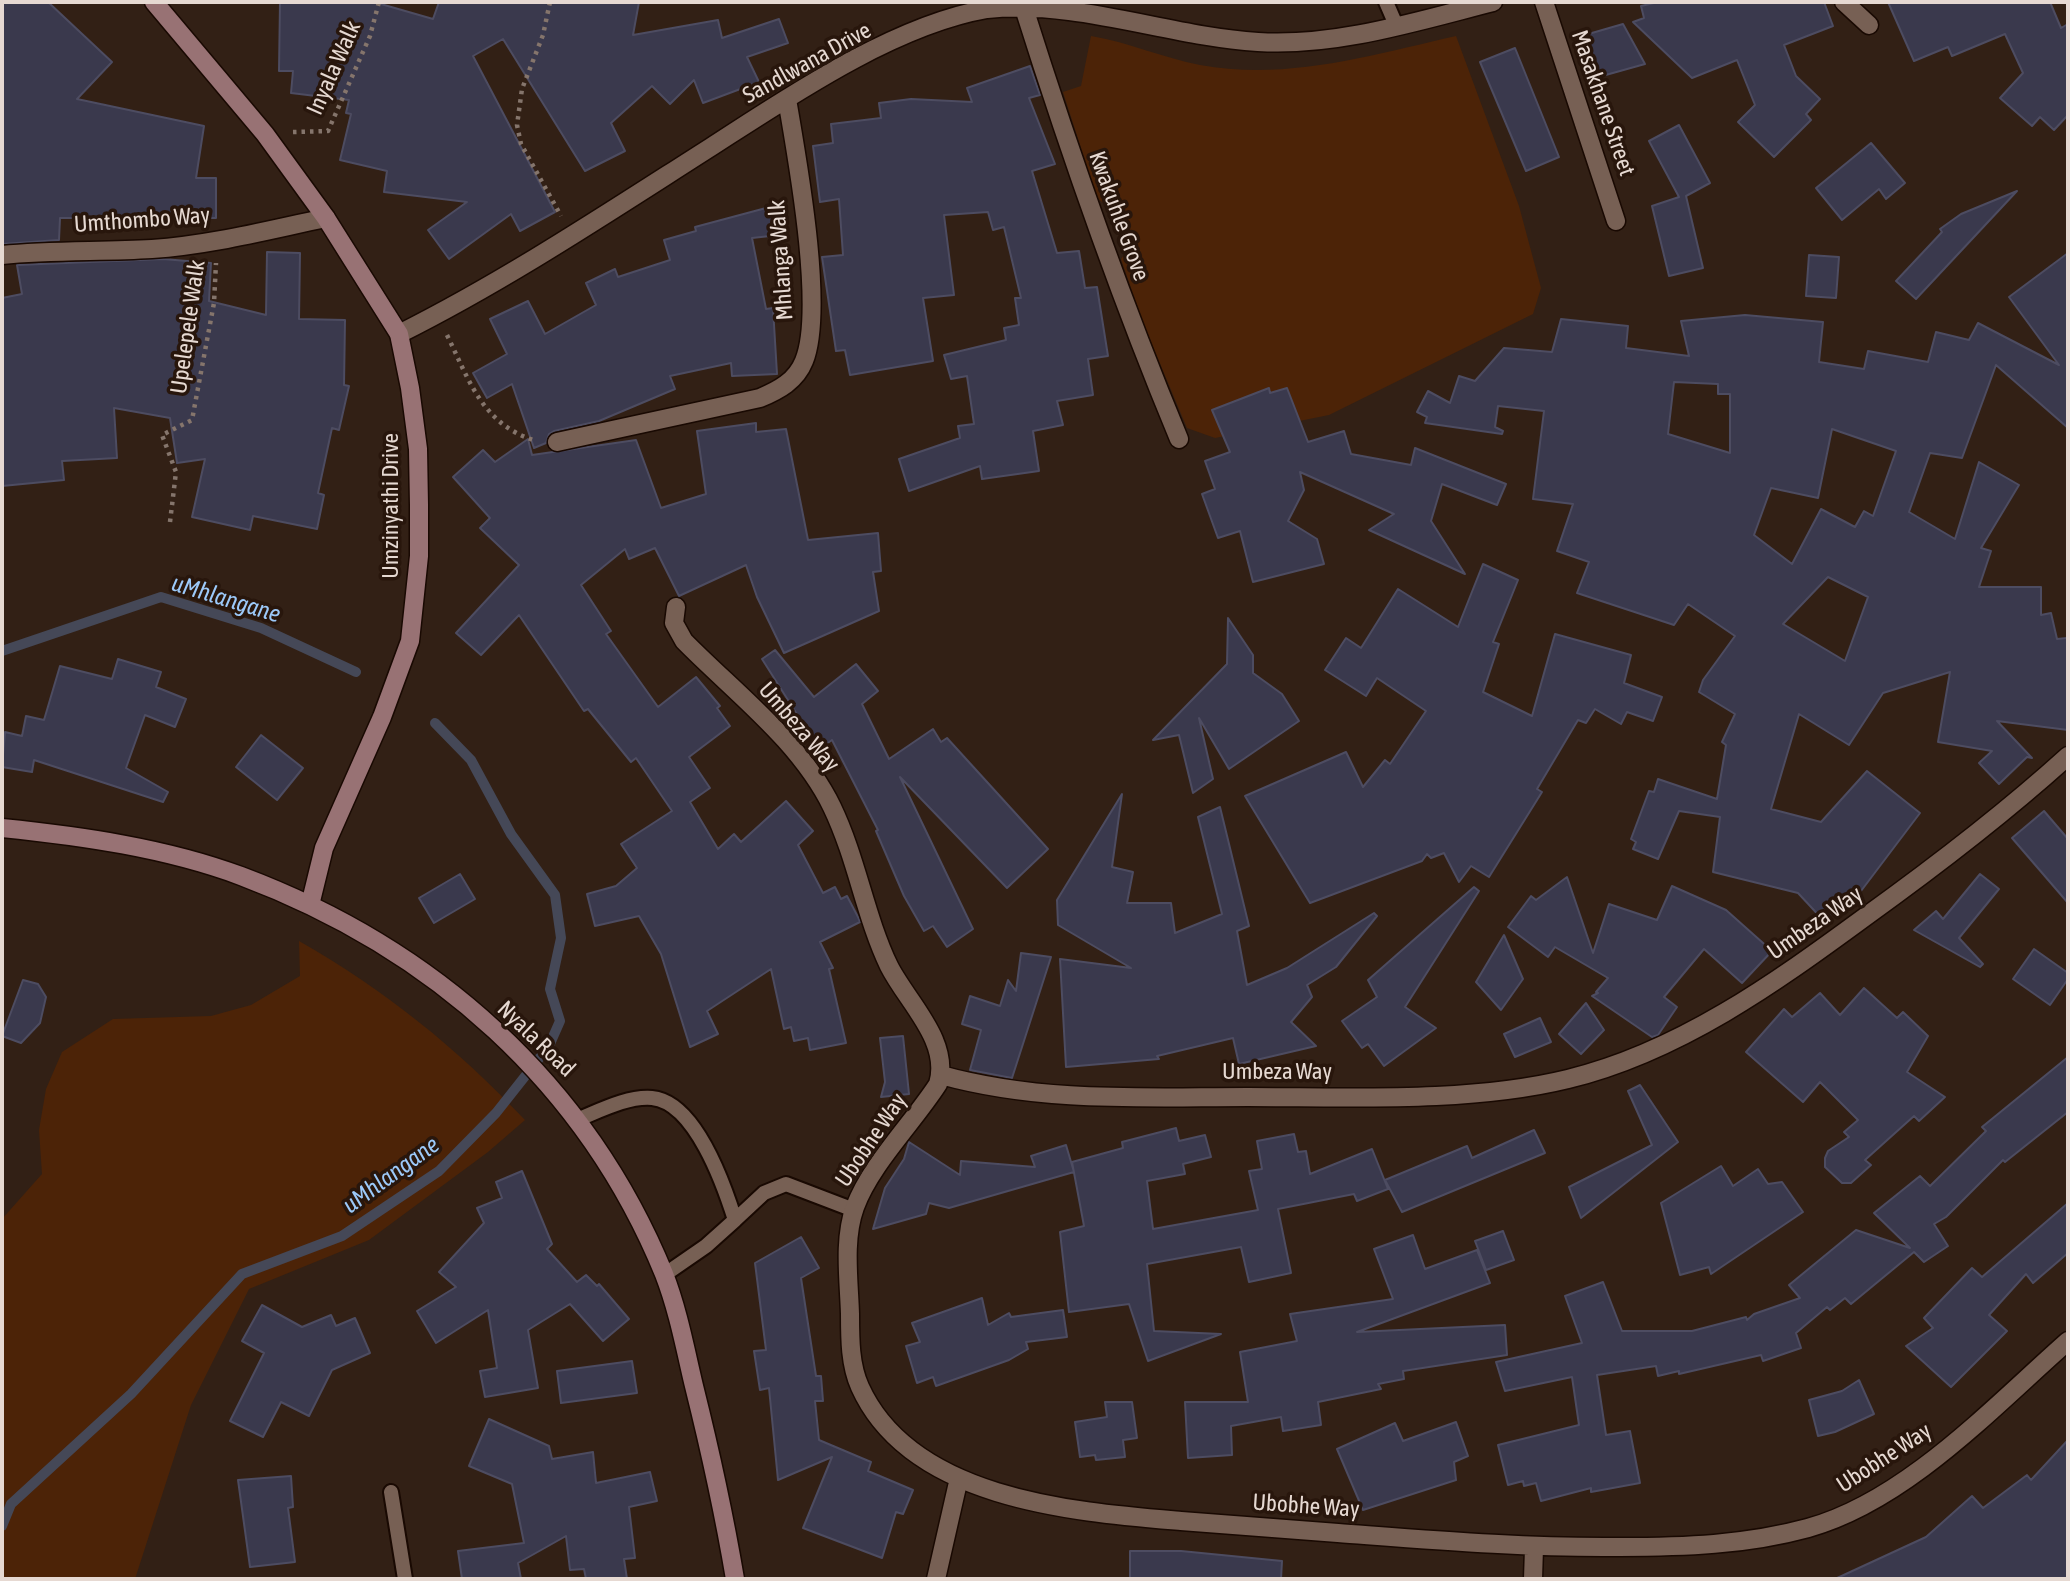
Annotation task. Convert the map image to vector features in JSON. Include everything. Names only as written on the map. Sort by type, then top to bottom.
[{"type":"street","name":"Umzinyathi Drive","points":[[154,2],[265,134],[326,218],[399,334],[418,449],[419,556],[410,641],[392,691],[324,848],[310,905]]},
{"type":"street","name":"Sandlwana Drive","points":[[399,334],[437,315],[575,234],[845,65],[913,33],[986,6],[1023,5],[1099,11],[1200,34],[1260,42],[1305,41],[1396,25],[1493,2]]},
{"type":"street","name":"Masakhane Street","points":[[1544,2],[1616,221]]},
{"type":"street","points":[[1844,2],[1868,25]]},
{"type":"street","name":"Kwakuhle Grove","points":[[1023,5],[1081,188],[1136,337],[1179,439]]},
{"type":"street","name":"Mhlanga Walk","points":[[556,442],[760,398],[777,391],[798,372],[809,338],[811,306],[803,202],[787,99]]},
{"type":"street","name":"Umthombo Way","points":[[2,255],[52,250],[151,249],[218,241],[326,218]]},
{"type":"street","name":"Umbeza Way","points":[[676,607],[674,623],[684,641],[798,757],[831,803],[855,860],[887,962],[938,1049],[943,1067],[941,1075],[979,1086],[1056,1097],[1335,1097],[1491,1091],[1566,1079],[1605,1069],[1690,1031],[1786,974],[1950,856],[2068,756]]},
{"type":"street","name":"Nyala Road","points":[[2,828],[152,852],[238,875],[310,905],[377,941],[425,973],[517,1049],[579,1119],[634,1208],[664,1275],[676,1310],[699,1404],[735,1579]]},
{"type":"street","name":"Ubobhe Way","points":[[941,1075],[929,1098],[864,1188],[854,1210],[848,1245],[851,1347],[861,1390],[897,1439],[938,1468],[1004,1494],[1090,1513],[1534,1548],[1709,1546],[1812,1527],[1860,1508],[1902,1481],[1966,1432],[2068,1341]]},
{"type":"street","points":[[936,1579],[959,1478]]},
{"type":"street","points":[[1533,1579],[1534,1548]]},
{"type":"lane","points":[[1386,2],[1396,25]]},
{"type":"lane","points":[[579,1119],[643,1098],[667,1102],[695,1131],[713,1160],[735,1220]]},
{"type":"lane","points":[[664,1275],[706,1246],[764,1193],[786,1184],[854,1210]]},
{"type":"lane","points":[[391,1492],[405,1579]]},
{"type":"path","name":"Inyala Walk","points":[[265,134],[328,131],[370,36],[379,2]]},
{"type":"path","points":[[550,2],[543,35],[522,89],[517,125],[521,144],[560,215],[575,234]]},
{"type":"path","name":"Upelepele Walk","points":[[170,522],[176,472],[162,435],[192,420],[214,303],[218,241]]},
{"type":"path","points":[[437,315],[484,409],[514,434],[533,440],[556,442]]},
{"type":"shaded area","points":[[1091,36],[1200,65],[1265,70],[1329,64],[1456,36],[1519,206],[1541,288],[1533,314],[1329,415],[1215,438],[1187,428],[1143,323],[1121,259],[1133,243],[1126,221],[1097,198],[1063,92],[1081,86]]},
{"type":"shaded area","points":[[299,941],[361,980],[419,1022],[473,1069],[525,1120],[488,1152],[369,1240],[249,1289],[191,1405],[135,1579],[2,1579],[2,1219],[42,1174],[39,1130],[46,1089],[62,1052],[113,1019],[211,1016],[251,1005],[300,976]]},
{"type":"building","points":[[2,2],[48,2],[112,62],[77,99],[204,126],[196,178],[216,178],[216,218],[60,218],[59,240],[2,244]]},
{"type":"building","points":[[280,2],[374,2],[433,19],[439,2],[639,2],[633,35],[718,20],[722,38],[779,19],[788,43],[747,57],[759,82],[703,103],[694,80],[670,104],[652,86],[611,123],[625,151],[585,171],[503,39],[473,56],[555,212],[520,231],[511,214],[449,259],[428,230],[467,202],[384,192],[387,171],[340,160],[351,114],[346,113],[349,100],[291,93],[293,71],[279,71]]},
{"type":"building","points":[[1658,2],[1824,2],[1833,26],[1784,45],[1796,76],[1820,99],[1806,114],[1811,120],[1774,157],[1738,122],[1755,105],[1737,60],[1692,78],[1633,22],[1644,18],[1641,6]]},
{"type":"building","points":[[1888,2],[2050,2],[2061,28],[2068,24],[2068,115],[2054,130],[2040,117],[2032,126],[2000,98],[2023,73],[2005,34],[1952,56],[1948,47],[1914,61]]},
{"type":"building","points":[[1623,24],[1645,64],[1595,78],[1590,59],[1583,61],[1578,37]]},
{"type":"building","points":[[1515,48],[1559,157],[1526,171],[1480,62]]},
{"type":"building","points":[[1030,66],[1040,95],[1029,98],[1055,164],[1032,171],[1057,253],[1079,251],[1085,288],[1097,287],[1108,356],[1088,359],[1093,395],[1057,401],[1063,425],[1033,431],[1039,471],[982,479],[980,466],[909,491],[899,459],[960,438],[958,426],[974,424],[967,376],[951,379],[944,355],[1006,340],[1004,328],[1019,325],[1015,298],[1021,298],[1004,227],[993,230],[988,212],[944,215],[954,295],[923,298],[933,361],[850,375],[845,350],[836,351],[822,257],[843,255],[839,199],[820,202],[813,146],[833,143],[831,124],[881,118],[879,103],[911,99],[972,102],[967,88]]},
{"type":"building","points":[[1679,125],[1710,183],[1686,196],[1703,268],[1669,276],[1652,206],[1679,197],[1649,141]]},
{"type":"building","points":[[1871,143],[1905,183],[1886,199],[1879,189],[1842,220],[1816,188]]},
{"type":"building","points":[[2017,191],[1916,299],[1896,281],[1942,232],[1940,229],[1961,214]]},
{"type":"building","points":[[766,208],[767,211],[778,210],[779,235],[752,238],[766,309],[773,308],[777,374],[732,376],[731,363],[670,376],[675,389],[599,421],[554,431],[549,434],[546,443],[534,448],[512,384],[487,398],[473,373],[507,354],[490,319],[528,301],[545,334],[596,305],[586,283],[615,269],[618,277],[670,260],[664,240],[696,231],[695,227]]},
{"type":"building","points":[[267,252],[300,253],[299,319],[345,320],[344,385],[349,386],[339,430],[332,428],[318,493],[324,495],[317,529],[253,516],[250,530],[192,517],[205,459],[177,463],[170,418],[114,408],[117,458],[62,461],[64,480],[2,486],[2,298],[22,294],[17,265],[163,259],[211,263],[209,301],[266,315]]},
{"type":"building","points":[[2068,253],[2068,428],[1996,365],[1962,458],[1930,453],[1909,512],[1955,539],[1979,462],[2019,485],[1981,548],[1991,551],[1979,587],[2041,587],[2041,615],[2051,613],[2057,639],[2067,638],[2068,730],[1997,721],[2032,758],[2027,757],[1999,784],[1979,763],[1992,751],[1938,742],[1950,672],[1883,693],[1849,745],[1799,714],[1771,809],[1821,822],[1867,771],[1920,813],[1861,891],[1858,889],[1824,921],[1798,893],[1713,872],[1720,817],[1679,811],[1658,859],[1633,849],[1636,842],[1631,839],[1649,791],[1654,792],[1658,779],[1717,799],[1726,745],[1722,742],[1735,714],[1699,692],[1703,680],[1735,636],[1688,604],[1674,625],[1577,593],[1589,562],[1557,551],[1573,504],[1533,499],[1544,411],[1498,406],[1495,427],[1503,431],[1502,434],[1425,423],[1427,417],[1417,412],[1428,391],[1450,403],[1459,376],[1475,381],[1504,348],[1552,352],[1561,319],[1628,326],[1626,348],[1689,356],[1681,321],[1745,315],[1823,322],[1819,362],[1864,369],[1868,351],[1928,362],[1936,332],[1969,340],[1978,323],[2059,365],[2009,297]],"holes":[[[1674,382],[1718,384],[1718,394],[1730,394],[1730,453],[1668,434]],[[1832,429],[1896,451],[1873,516],[1864,511],[1855,527],[1821,509],[1792,564],[1754,535],[1771,488],[1818,498]],[[1828,577],[1868,597],[1845,661],[1783,624]]]},
{"type":"building","points":[[1809,255],[1839,257],[1836,298],[1806,296]]},
{"type":"building","points":[[1269,388],[1270,393],[1287,388],[1308,442],[1344,431],[1351,454],[1411,465],[1415,448],[1506,484],[1497,505],[1442,484],[1431,521],[1465,574],[1369,530],[1394,514],[1300,472],[1304,490],[1288,521],[1317,539],[1324,564],[1253,582],[1240,531],[1218,538],[1202,494],[1215,489],[1205,461],[1230,452],[1212,410]]},
{"type":"building","points":[[756,423],[756,432],[786,429],[808,540],[878,533],[881,571],[873,572],[879,611],[784,653],[757,597],[746,565],[679,596],[655,548],[629,559],[625,549],[581,585],[611,631],[606,634],[658,707],[696,677],[720,706],[717,708],[730,726],[689,757],[710,788],[690,802],[718,849],[734,834],[741,842],[786,801],[813,831],[798,845],[823,893],[835,887],[841,899],[847,896],[858,917],[860,922],[820,942],[833,968],[829,969],[846,1043],[810,1050],[808,1038],[794,1041],[791,1027],[784,1029],[771,969],[707,1011],[718,1034],[690,1047],[661,954],[639,916],[595,926],[587,894],[616,886],[637,868],[621,844],[672,811],[636,758],[631,762],[588,709],[584,711],[519,615],[481,655],[456,633],[519,565],[480,528],[490,518],[453,477],[483,450],[495,462],[528,439],[532,455],[636,440],[661,508],[706,494],[697,431]]},
{"type":"building","points":[[1483,564],[1518,580],[1493,642],[1499,644],[1483,692],[1532,716],[1555,634],[1631,655],[1624,683],[1662,697],[1653,721],[1627,712],[1621,724],[1595,709],[1586,723],[1578,720],[1537,789],[1542,792],[1489,877],[1471,866],[1459,882],[1444,853],[1431,858],[1427,854],[1422,861],[1310,903],[1245,796],[1346,752],[1363,787],[1385,760],[1390,764],[1426,711],[1377,678],[1366,696],[1325,670],[1346,638],[1361,648],[1398,589],[1458,627]]},
{"type":"building","points":[[1228,618],[1253,655],[1253,673],[1282,694],[1299,721],[1229,769],[1199,718],[1213,779],[1193,793],[1179,735],[1153,740],[1227,664]]},
{"type":"building","points":[[775,650],[814,697],[856,664],[878,691],[862,704],[889,759],[933,729],[941,742],[947,738],[1048,849],[1007,888],[900,777],[973,929],[947,947],[933,926],[924,931],[904,896],[876,831],[878,830],[832,740],[819,749],[762,659]]},
{"type":"building","points":[[118,659],[161,672],[156,687],[186,699],[175,727],[145,715],[126,768],[168,792],[163,802],[34,760],[32,772],[2,767],[5,732],[22,736],[26,716],[44,720],[60,666],[112,679]]},
{"type":"building","points":[[261,735],[303,768],[277,800],[236,767]]},
{"type":"building","points":[[1122,794],[1112,867],[1133,872],[1127,903],[1171,903],[1175,933],[1222,914],[1198,817],[1220,807],[1249,926],[1237,931],[1247,985],[1287,968],[1374,913],[1377,916],[1336,967],[1307,985],[1312,997],[1291,1022],[1316,1046],[1239,1064],[1233,1038],[1157,1056],[1159,1059],[1066,1067],[1060,959],[1131,968],[1058,925],[1057,900]]},
{"type":"building","points":[[2044,811],[2068,839],[2068,903],[2012,838]]},
{"type":"building","points":[[460,874],[475,899],[434,923],[419,898]]},
{"type":"building","points":[[1980,874],[1999,889],[1959,938],[1983,964],[1980,967],[1914,930],[1936,911],[1943,919]]},
{"type":"building","points":[[1567,877],[1593,953],[1609,904],[1657,920],[1672,886],[1726,910],[1772,951],[1742,983],[1704,949],[1664,997],[1677,1007],[1658,1035],[1652,1037],[1592,996],[1598,993],[1596,992],[1608,978],[1555,947],[1548,957],[1508,927],[1531,896],[1536,900]]},
{"type":"building","points":[[1474,887],[1479,891],[1405,1007],[1436,1028],[1384,1066],[1368,1044],[1362,1048],[1342,1021],[1377,997],[1368,980]]},
{"type":"building","points":[[1504,935],[1523,979],[1501,1010],[1476,982]]},
{"type":"building","points":[[2034,949],[2068,973],[2068,979],[2050,1005],[2013,979]]},
{"type":"building","points":[[1021,953],[1051,957],[1012,1078],[970,1070],[981,1030],[962,1024],[970,996],[1000,1006],[1008,980],[1016,991]]},
{"type":"building","points":[[23,980],[38,984],[46,997],[40,1023],[21,1043],[2,1036]]},
{"type":"building","points":[[1864,988],[1897,1018],[1903,1012],[1928,1036],[1907,1072],[1945,1097],[1919,1121],[1914,1116],[1865,1160],[1871,1165],[1851,1183],[1842,1183],[1825,1167],[1825,1158],[1828,1151],[1849,1137],[1844,1132],[1858,1120],[1820,1082],[1803,1102],[1746,1052],[1784,1009],[1792,1017],[1820,993],[1840,1015]]},
{"type":"building","points":[[1586,1003],[1604,1030],[1581,1054],[1559,1034]]},
{"type":"building","points":[[1540,1018],[1551,1042],[1515,1057],[1504,1034]]},
{"type":"building","points":[[903,1036],[909,1094],[881,1097],[885,1082],[880,1038]]},
{"type":"building","points":[[2068,1057],[2068,1112],[2005,1162],[2003,1160],[1946,1217],[1934,1224],[1948,1246],[1924,1262],[1914,1252],[1851,1304],[1845,1298],[1830,1310],[1827,1307],[1796,1333],[1801,1348],[1763,1361],[1761,1355],[1679,1374],[1679,1371],[1658,1376],[1656,1366],[1597,1375],[1606,1435],[1630,1431],[1640,1483],[1591,1492],[1591,1488],[1541,1501],[1536,1483],[1524,1486],[1523,1481],[1508,1485],[1498,1445],[1579,1425],[1572,1377],[1505,1391],[1496,1362],[1582,1343],[1565,1296],[1603,1282],[1622,1331],[1692,1331],[1746,1317],[1747,1320],[1754,1314],[1800,1298],[1789,1285],[1856,1230],[1910,1248],[1874,1213],[1920,1176],[1930,1186],[1986,1131],[1982,1127]]},
{"type":"building","points":[[1640,1085],[1678,1142],[1581,1218],[1569,1187],[1652,1145],[1628,1091]]},
{"type":"building","points":[[1176,1128],[1179,1141],[1205,1135],[1211,1157],[1183,1164],[1185,1174],[1147,1181],[1153,1229],[1258,1210],[1249,1171],[1262,1169],[1257,1141],[1294,1134],[1298,1152],[1306,1151],[1310,1174],[1372,1149],[1388,1189],[1357,1201],[1354,1194],[1278,1209],[1291,1273],[1249,1282],[1241,1247],[1147,1264],[1154,1331],[1221,1334],[1148,1361],[1129,1304],[1069,1312],[1060,1232],[1084,1226],[1072,1162],[1123,1148],[1122,1142]]},
{"type":"building","points":[[1534,1130],[1545,1153],[1402,1212],[1385,1180],[1467,1146],[1472,1158]]},
{"type":"building","points":[[909,1142],[960,1175],[961,1161],[1035,1167],[1031,1156],[1066,1145],[1074,1172],[949,1208],[929,1203],[926,1214],[873,1229],[885,1188],[904,1159]]},
{"type":"building","points":[[1721,1166],[1733,1186],[1758,1169],[1768,1184],[1782,1182],[1803,1212],[1711,1274],[1709,1267],[1680,1275],[1661,1203]]},
{"type":"building","points":[[522,1171],[552,1244],[547,1249],[577,1282],[586,1275],[597,1286],[599,1284],[629,1319],[603,1341],[570,1304],[528,1330],[538,1388],[485,1397],[480,1371],[497,1368],[488,1310],[436,1343],[417,1311],[456,1287],[439,1272],[484,1223],[477,1208],[502,1198],[496,1182]]},
{"type":"building","points":[[2068,1203],[2068,1253],[2033,1283],[2026,1274],[1989,1315],[2007,1331],[1951,1387],[1906,1346],[1933,1328],[1924,1318],[1972,1268],[1982,1277]]},
{"type":"building","points":[[1503,1231],[1514,1260],[1486,1270],[1475,1241]]},
{"type":"building","points":[[1413,1235],[1425,1269],[1477,1250],[1490,1283],[1357,1332],[1505,1325],[1507,1355],[1403,1371],[1404,1379],[1378,1384],[1381,1389],[1318,1402],[1321,1425],[1283,1431],[1281,1417],[1231,1426],[1232,1455],[1188,1458],[1185,1402],[1248,1402],[1240,1352],[1297,1341],[1290,1314],[1393,1299],[1374,1249]]},
{"type":"building","points":[[801,1237],[819,1268],[801,1278],[816,1376],[821,1376],[823,1401],[815,1401],[819,1440],[871,1462],[868,1471],[913,1490],[903,1514],[896,1512],[882,1558],[803,1528],[832,1457],[778,1480],[769,1388],[760,1390],[754,1351],[766,1350],[755,1263]]},
{"type":"building","points":[[982,1298],[988,1325],[1009,1313],[1011,1317],[1063,1310],[1067,1337],[1026,1342],[1028,1349],[1009,1360],[936,1386],[933,1377],[917,1383],[906,1346],[920,1342],[912,1323]]},
{"type":"building","points":[[262,1305],[302,1327],[331,1315],[336,1326],[355,1318],[370,1353],[332,1370],[309,1416],[281,1402],[263,1437],[230,1421],[264,1353],[242,1341]]},
{"type":"building","points":[[632,1361],[637,1393],[561,1403],[557,1371]]},
{"type":"building","points":[[1859,1380],[1874,1414],[1835,1432],[1818,1436],[1809,1400],[1842,1391]]},
{"type":"building","points":[[1105,1402],[1132,1402],[1137,1438],[1123,1440],[1125,1457],[1096,1460],[1095,1455],[1080,1457],[1075,1422],[1107,1417]]},
{"type":"building","points":[[489,1419],[549,1446],[552,1459],[593,1452],[596,1483],[650,1472],[657,1501],[629,1507],[635,1558],[624,1559],[627,1579],[586,1579],[584,1569],[570,1570],[566,1536],[518,1563],[521,1579],[462,1579],[458,1551],[524,1543],[512,1484],[469,1466]]},
{"type":"building","points":[[1456,1422],[1468,1456],[1454,1462],[1456,1480],[1363,1510],[1337,1449],[1395,1423],[1403,1441]]},
{"type":"building","points":[[2068,1440],[2068,1579],[1835,1579],[1926,1537],[1972,1496],[1983,1508],[2027,1475],[2031,1480]]},
{"type":"building","points":[[291,1476],[293,1507],[288,1508],[295,1562],[250,1567],[238,1480]]},
{"type":"building","points":[[1130,1551],[1181,1551],[1282,1561],[1281,1579],[1130,1579]]},
{"type":"waterway","name":"uMhlangane","points":[[2,651],[161,597],[261,628],[356,672]]},
{"type":"waterway","name":"uMhlangane","points":[[2,1526],[11,1504],[131,1394],[242,1274],[342,1236],[439,1171],[496,1113],[549,1046],[560,1021],[550,989],[561,938],[555,895],[511,834],[471,760],[435,723]]}]
